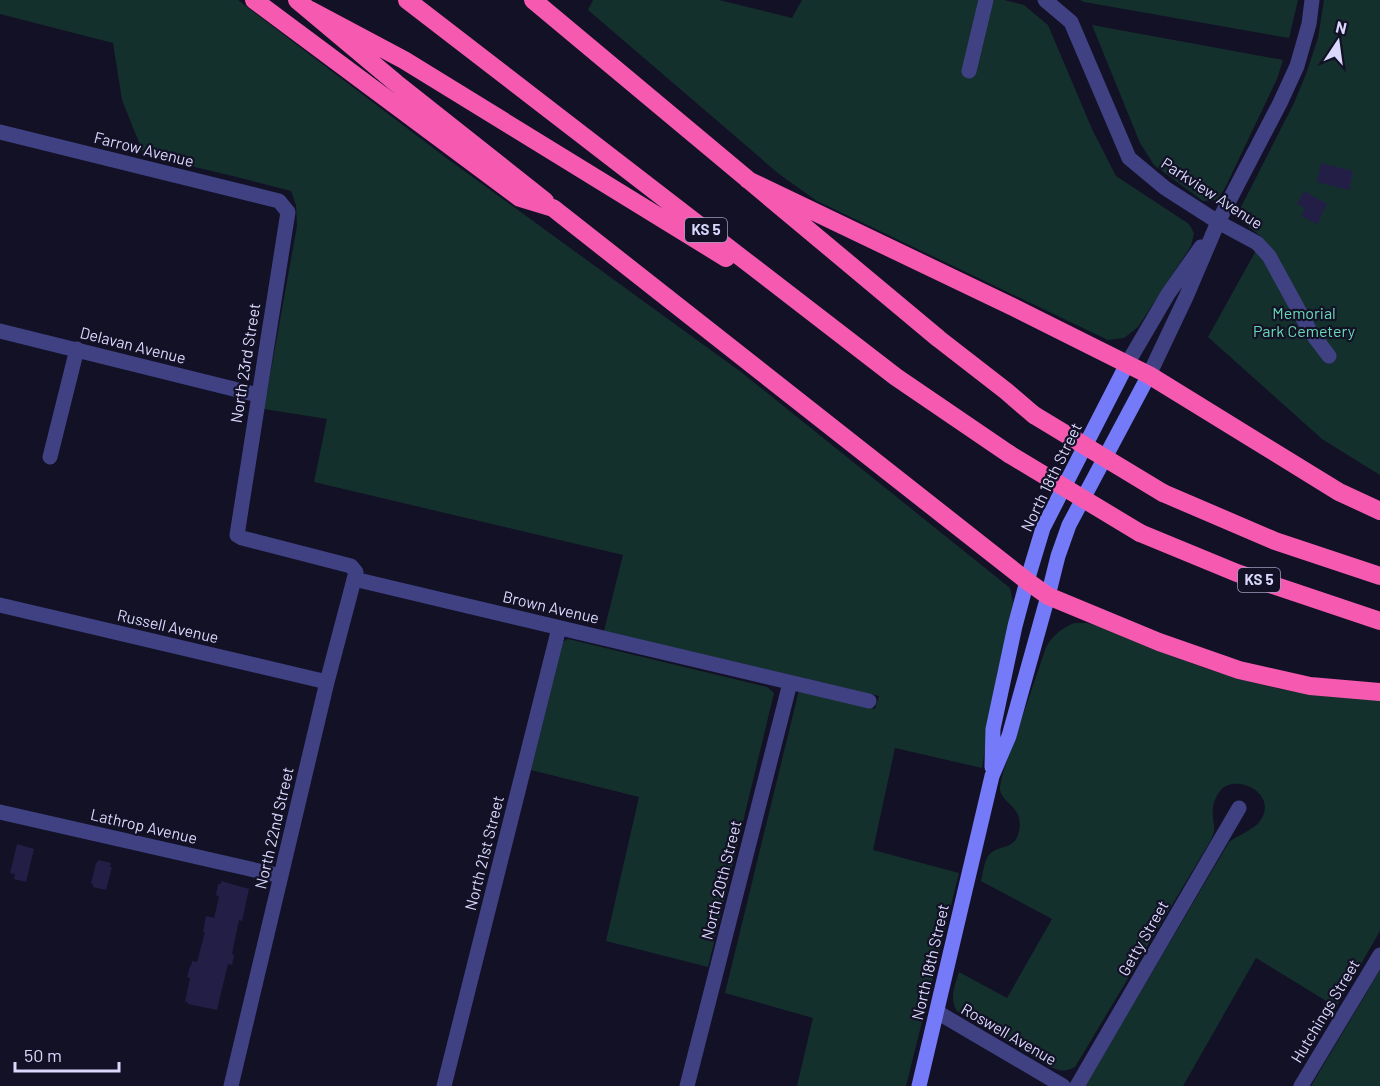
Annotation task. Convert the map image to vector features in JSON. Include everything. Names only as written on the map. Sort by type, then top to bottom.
[{"type":"highway","points":[[254,0],[520,198],[553,208]]},
{"type":"highway","name":"KS 5","points":[[407,0],[896,377],[1010,454],[1140,533],[1237,573],[1380,621]]},
{"type":"highway","name":"KS 5","points":[[533,0],[1034,416],[1162,493],[1275,542],[1380,576]]},
{"type":"highway","points":[[304,5],[396,83],[553,208],[1048,596],[1159,642],[1239,670],[1310,686],[1380,692]]},
{"type":"highway","points":[[304,5],[404,60],[808,309]]},
{"type":"highway","points":[[748,180],[1149,375],[1339,492],[1380,511]]},
{"type":"main road","name":"North 18th Street","points":[[992,776],[993,729],[1026,581],[1043,528],[1127,364]]},
{"type":"main road","name":"North 18th Street","points":[[919,1086],[992,776],[1008,736],[1058,556],[1069,525],[1149,375]]},
{"type":"street","points":[[969,71],[986,0]]},
{"type":"street","name":"Parkview Avenue","points":[[1044,0],[1071,22],[1129,158],[1165,188],[1218,222],[1257,243],[1269,256],[1310,331],[1329,356]]},
{"type":"street","name":"North 18th Street","points":[[1149,375],[1218,222],[1280,104],[1297,66],[1309,24],[1312,0]]},
{"type":"street","name":"Farrow Avenue","points":[[0,132],[279,201]]},
{"type":"street","name":"North 23rd Street","points":[[279,201],[288,212],[237,535],[351,566],[356,572],[354,579]]},
{"type":"street","name":"North 18th Street","points":[[1127,364],[1168,294],[1218,222]]},
{"type":"street","name":"Delavan Avenue","points":[[0,331],[258,395]]},
{"type":"street","points":[[50,457],[77,350]]},
{"type":"street","name":"Brown Avenue","points":[[354,579],[869,701]]},
{"type":"street","name":"North 22nd Street","points":[[231,1086],[327,682],[354,579]]},
{"type":"street","name":"Russell Avenue","points":[[0,605],[327,682]]},
{"type":"street","name":"North 21st Street","points":[[444,1086],[559,628]]},
{"type":"street","name":"North 20th Street","points":[[687,1086],[790,683]]},
{"type":"street","name":"Getty Street","points":[[1077,1086],[1239,808]]},
{"type":"street","name":"Lathrop Avenue","points":[[0,812],[281,876]]},
{"type":"street","name":"Hutchings Street","points":[[1302,1086],[1380,955]]},
{"type":"street","name":"Roswell Avenue","points":[[937,1012],[1063,1086]]},
{"type":"green space","points":[[0,0],[238,0],[449,160],[741,372],[1010,588],[1013,603],[997,674],[982,768],[895,748],[873,850],[959,873],[906,1086],[797,1086],[813,1018],[725,993],[799,690],[875,709],[879,696],[604,631],[623,555],[314,482],[327,419],[264,409],[297,226],[296,205],[291,191],[144,155],[122,100],[113,43],[0,14]]},
{"type":"green space","points":[[593,0],[719,0],[792,18],[802,0],[1004,0],[1024,5],[1048,25],[1092,129],[1116,176],[1189,224],[1194,233],[1191,246],[1138,327],[1124,338],[1108,340],[817,201],[779,174],[588,10]]},
{"type":"green space","points":[[1080,0],[1298,0],[1289,38]]},
{"type":"green space","name":"Memorial Park Cemetery","points":[[1324,0],[1380,0],[1380,475],[1322,439],[1208,337],[1263,238],[1240,220],[1240,209],[1294,103],[1306,74],[1318,38]]},
{"type":"green space","points":[[1092,25],[1283,60],[1277,79],[1225,188],[1217,200],[1203,201],[1154,165],[1140,143]]},
{"type":"green space","points":[[1074,623],[1087,623],[1102,627],[1189,662],[1257,684],[1305,693],[1380,700],[1380,931],[1336,1007],[1256,958],[1183,1086],[1085,1086],[1229,842],[1260,821],[1265,811],[1264,802],[1253,788],[1235,784],[1227,786],[1218,794],[1213,806],[1214,833],[1211,840],[1075,1067],[1061,1070],[1047,1065],[957,1011],[953,1001],[959,972],[1007,998],[1052,919],[981,881],[989,855],[1012,843],[1018,835],[1019,817],[1001,793],[1002,775],[1046,647],[1058,633]]},
{"type":"green space","points":[[568,639],[767,687],[774,693],[708,967],[606,941],[639,797],[531,770],[563,642]]},
{"type":"green space","points":[[1380,970],[1380,1086],[1311,1086]]},
{"type":"building","points":[[1321,163],[1353,171],[1349,190],[1317,182]]},
{"type":"building","points":[[1304,191],[1327,204],[1317,224],[1301,216],[1305,208],[1297,204]]},
{"type":"building","points":[[17,844],[34,849],[26,882],[14,879],[15,874],[10,873]]},
{"type":"building","points":[[98,860],[111,863],[106,890],[93,887],[91,883]]},
{"type":"building","points":[[221,881],[249,889],[242,921],[239,920],[232,965],[228,964],[217,1010],[185,1002],[190,966],[192,961],[197,962],[205,932],[203,932],[206,916],[214,918],[219,897],[216,895],[218,884],[221,884]]}]
